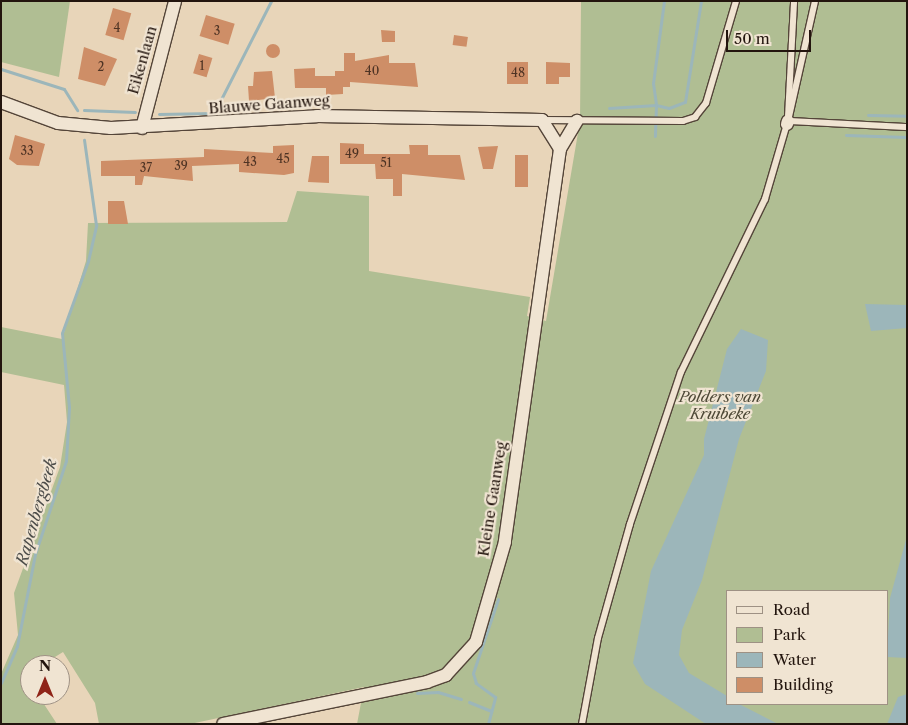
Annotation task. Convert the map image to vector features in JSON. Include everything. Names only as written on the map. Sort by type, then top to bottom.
[{"type":"street","name":"Eikenlaan","points":[[142,128],[175,1]]},
{"type":"street","name":"Blauwe Gaanweg","points":[[1,102],[58,123],[142,128],[317,116],[542,120]]},
{"type":"street","points":[[542,120],[560,149]]},
{"type":"street","name":"Kleine Gaanweg","points":[[223,724],[427,682],[446,675],[476,642],[505,542],[560,149],[577,121]]},
{"type":"lane","points":[[542,120],[666,121],[695,117],[706,103],[736,1]]},
{"type":"lane","points":[[787,122],[794,1]]},
{"type":"lane","points":[[582,724],[598,638],[630,524],[681,372],[765,199],[787,122],[815,1]]},
{"type":"lane","points":[[787,122],[907,126]]},
{"type":"green space","points":[[1,1],[70,1],[59,77],[1,62]]},
{"type":"green space","name":"Polders van Kruibeke","points":[[581,1],[907,1],[907,724],[357,724],[364,687],[190,724],[99,724],[95,703],[70,663],[70,655],[65,655],[63,652],[58,655],[20,655],[20,705],[45,705],[57,724],[1,724],[1,674],[18,635],[14,593],[60,467],[67,422],[64,385],[1,372],[1,327],[62,339],[86,261],[88,223],[287,222],[297,191],[369,196],[369,271],[530,297],[527,316],[546,321],[580,121]]},
{"type":"water","points":[[865,304],[907,305],[907,328],[871,331]]},
{"type":"water","points":[[741,329],[768,340],[766,371],[739,439],[702,580],[682,630],[679,655],[689,673],[726,695],[726,705],[741,705],[778,724],[706,724],[645,684],[633,663],[651,571],[704,455],[704,439],[727,349]]},
{"type":"water","points":[[907,536],[907,658],[888,657],[890,598]]},
{"type":"water","points":[[907,694],[907,724],[887,724],[898,697]]},
{"type":"building","points":[[113,8],[131,13],[124,40],[105,35]]},
{"type":"building","points":[[206,15],[235,24],[228,45],[200,36]]},
{"type":"building","points":[[381,30],[395,31],[395,42],[382,42]]},
{"type":"building","points":[[454,35],[468,37],[466,47],[453,45]]},
{"type":"building","points":[[270,44],[276,44],[280,51],[276,58],[270,58],[266,54],[266,48]]},
{"type":"building","points":[[84,47],[117,59],[105,86],[78,79]]},
{"type":"building","points":[[344,53],[355,53],[355,61],[389,55],[389,63],[415,63],[418,87],[350,82],[350,87],[343,87],[343,94],[326,95],[326,88],[295,88],[294,69],[315,68],[315,76],[335,76],[335,71],[344,71]]},
{"type":"building","points":[[199,54],[212,58],[207,77],[193,73]]},
{"type":"building","points":[[507,62],[528,62],[528,84],[507,84]]},
{"type":"building","points":[[546,62],[570,63],[570,77],[559,77],[559,84],[546,84]]},
{"type":"building","points":[[272,71],[275,98],[249,101],[248,86],[253,86],[254,72]]},
{"type":"building","points":[[15,135],[45,144],[39,166],[17,165],[9,159]]},
{"type":"building","points":[[340,143],[364,144],[364,154],[410,154],[409,145],[428,145],[428,155],[460,155],[465,180],[402,174],[402,196],[393,196],[393,179],[376,179],[375,164],[340,164]]},
{"type":"building","points":[[294,145],[294,173],[284,175],[239,172],[239,164],[192,166],[193,181],[144,176],[142,185],[135,185],[135,176],[101,176],[101,161],[204,157],[204,149],[273,153],[273,146]]},
{"type":"building","points":[[498,146],[493,169],[483,169],[478,147]]},
{"type":"building","points":[[515,155],[528,155],[528,187],[515,187]]},
{"type":"building","points":[[312,156],[329,156],[329,183],[308,182]]},
{"type":"building","points":[[108,201],[124,201],[128,224],[108,224]]},
{"type":"waterway","points":[[159,114],[214,113],[271,1]]},
{"type":"waterway","points":[[664,1],[653,83],[656,105],[669,108],[685,102],[701,1]]},
{"type":"waterway","name":"Rapenbergbeek","points":[[1,69],[64,89],[77,110]]},
{"type":"waterway","points":[[609,108],[656,105],[655,136]]},
{"type":"waterway","points":[[84,110],[135,112]]},
{"type":"waterway","points":[[868,115],[907,116]]},
{"type":"waterway","points":[[846,135],[907,137]]},
{"type":"waterway","name":"Rapenbergbeek","points":[[1,683],[17,646],[35,554],[66,461],[69,407],[62,333],[88,261],[96,225],[84,140]]},
{"type":"waterway","points":[[488,724],[495,697],[476,683],[473,673],[498,599]]},
{"type":"waterway","points":[[417,693],[438,692],[461,699]]},
{"type":"waterway","points":[[469,702],[491,711]]}]
